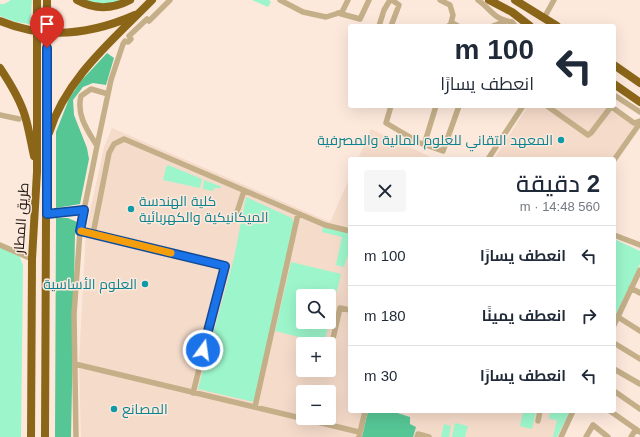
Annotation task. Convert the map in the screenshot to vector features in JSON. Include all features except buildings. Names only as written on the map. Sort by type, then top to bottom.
[{"type":"highway","name":"طريق المطار","points":[[31,437],[32,259],[37,172],[37,0]]},
{"type":"highway","name":"طريق المطار","points":[[46,437],[47,0]]},
{"type":"highway","points":[[77,0],[88,5],[105,8],[120,5],[130,0]]},
{"type":"highway","points":[[47,144],[56,115],[73,84],[152,0]]},
{"type":"highway","points":[[489,0],[512,12],[527,24]]},
{"type":"highway","points":[[518,1],[554,24]]},
{"type":"highway","points":[[0,21],[21,29],[42,32],[64,32],[95,29],[140,13]]},
{"type":"highway","points":[[616,66],[640,83]]},
{"type":"highway","points":[[0,68],[16,94],[25,116],[37,172]]},
{"type":"highway","points":[[616,85],[640,102]]},
{"type":"street","points":[[76,437],[74,314],[80,231],[108,94],[116,62],[125,41],[128,42],[131,39],[129,36],[147,19],[149,21],[170,0]]},
{"type":"street","points":[[280,0],[303,12],[326,18],[342,12],[348,0]]},
{"type":"street","points":[[338,13],[360,19],[369,0]]},
{"type":"street","points":[[380,24],[384,10],[391,0],[399,4],[392,24]]},
{"type":"street","points":[[440,0],[450,5],[453,15],[450,24]]},
{"type":"street","points":[[478,0],[494,15],[514,24]]},
{"type":"street","points":[[544,18],[554,0]]},
{"type":"street","points":[[498,24],[506,21]]},
{"type":"street","points":[[98,146],[85,126],[81,115],[79,101],[81,96],[91,89],[108,94]]},
{"type":"street","points":[[616,96],[640,112]]},
{"type":"street","points":[[390,108],[386,123],[424,145],[442,151],[458,108]]},
{"type":"street","points":[[424,145],[435,108]]},
{"type":"street","points":[[489,157],[522,108]]},
{"type":"street","points":[[550,108],[588,134],[610,108]]},
{"type":"street","points":[[614,108],[634,122],[640,122]]},
{"type":"street","points":[[0,115],[19,119]]},
{"type":"street","points":[[616,157],[640,122]]},
{"type":"street","points":[[93,234],[109,153],[114,144],[124,139],[298,214],[325,225],[348,231]]},
{"type":"street","points":[[234,221],[244,190]]},
{"type":"street","points":[[47,214],[84,210]]},
{"type":"street","points":[[255,407],[298,214]]},
{"type":"street","points":[[80,231],[225,266],[193,393]]},
{"type":"street","points":[[616,236],[640,245]]},
{"type":"street","points":[[0,246],[32,259]]},
{"type":"street","points":[[616,321],[640,270]]},
{"type":"street","points":[[631,288],[640,293]]},
{"type":"street","points":[[333,337],[340,308],[348,310]]},
{"type":"street","points":[[618,317],[640,331]]},
{"type":"street","points":[[616,344],[640,359]]},
{"type":"street","points":[[75,364],[255,407],[359,434],[364,413]]},
{"type":"street","points":[[616,370],[640,384]]},
{"type":"street","points":[[616,392],[640,409]]},
{"type":"street","points":[[538,421],[540,413]]},
{"type":"street","points":[[561,437],[572,413]]},
{"type":"street","points":[[613,413],[638,431],[631,437]]},
{"type":"street","points":[[586,437],[593,425],[606,436]]},
{"type":"street","points":[[417,437],[418,434],[429,437]]},
{"type":"shaded area","points":[[527,108],[607,108],[634,126],[613,157],[495,157]]},
{"type":"shaded area","points":[[112,128],[330,222],[348,182],[348,413],[569,413],[557,437],[81,437],[79,362],[86,230],[104,147]]},
{"type":"shaded area","points":[[371,129],[431,157],[359,157]]},
{"type":"green space","points":[[11,0],[32,0],[30,24],[16,22],[0,16],[0,4],[4,4]]},
{"type":"green space","points":[[83,0],[122,0],[106,7]]},
{"type":"green space","points":[[252,0],[269,0],[271,2],[268,7]]},
{"type":"green space","points":[[107,53],[114,58],[106,85],[93,83],[83,87],[73,100],[74,115],[87,148],[89,159],[80,204],[56,208],[56,132],[69,99],[81,81]]},
{"type":"green space","points":[[168,165],[202,179],[200,188],[163,180],[166,167]]},
{"type":"green space","points":[[204,180],[222,187],[214,188],[213,191],[203,189]]},
{"type":"green space","points":[[246,197],[292,218],[294,224],[254,402],[198,389],[234,258]]},
{"type":"green space","points":[[56,218],[68,218],[77,222],[75,235],[71,437],[55,437]]},
{"type":"green space","points":[[323,227],[348,233],[348,257],[344,267],[336,265],[342,237],[322,232]]},
{"type":"green space","points":[[616,240],[640,251],[640,264],[616,315]]},
{"type":"green space","points":[[0,247],[19,255],[23,265],[21,437],[0,437]]},
{"type":"green space","points":[[291,262],[341,274],[336,294],[336,289],[296,289],[296,329],[327,329],[325,337],[300,337],[275,331]]},
{"type":"green space","points":[[368,413],[397,413],[410,417],[410,424],[416,427],[413,437],[362,437]]},
{"type":"green space","points":[[523,413],[536,413],[532,429],[520,426]]},
{"type":"green space","points":[[550,413],[569,413],[557,437],[553,437],[557,420],[549,419]]},
{"type":"green space","points":[[455,423],[468,426],[465,437],[452,437]]},
{"type":"green space","points":[[444,424],[451,426],[449,437],[441,437]]},
{"type":"slow traffic","points":[[81,231],[171,253]]},
{"type":"place","name":"المعهد التقاني للعلوم المالية والمصرفية","points":[[561,140]]},
{"type":"place","name":"كلية الهندسة الميكانيكية والكهربائية","points":[[131,209]]},
{"type":"place","name":"العلوم الأساسية","points":[[145,284]]},
{"type":"place","name":"المصانع","points":[[114,409]]},
{"type":"route","points":[[47,48],[47,214],[84,210],[80,231],[225,266],[203,350]]}]
